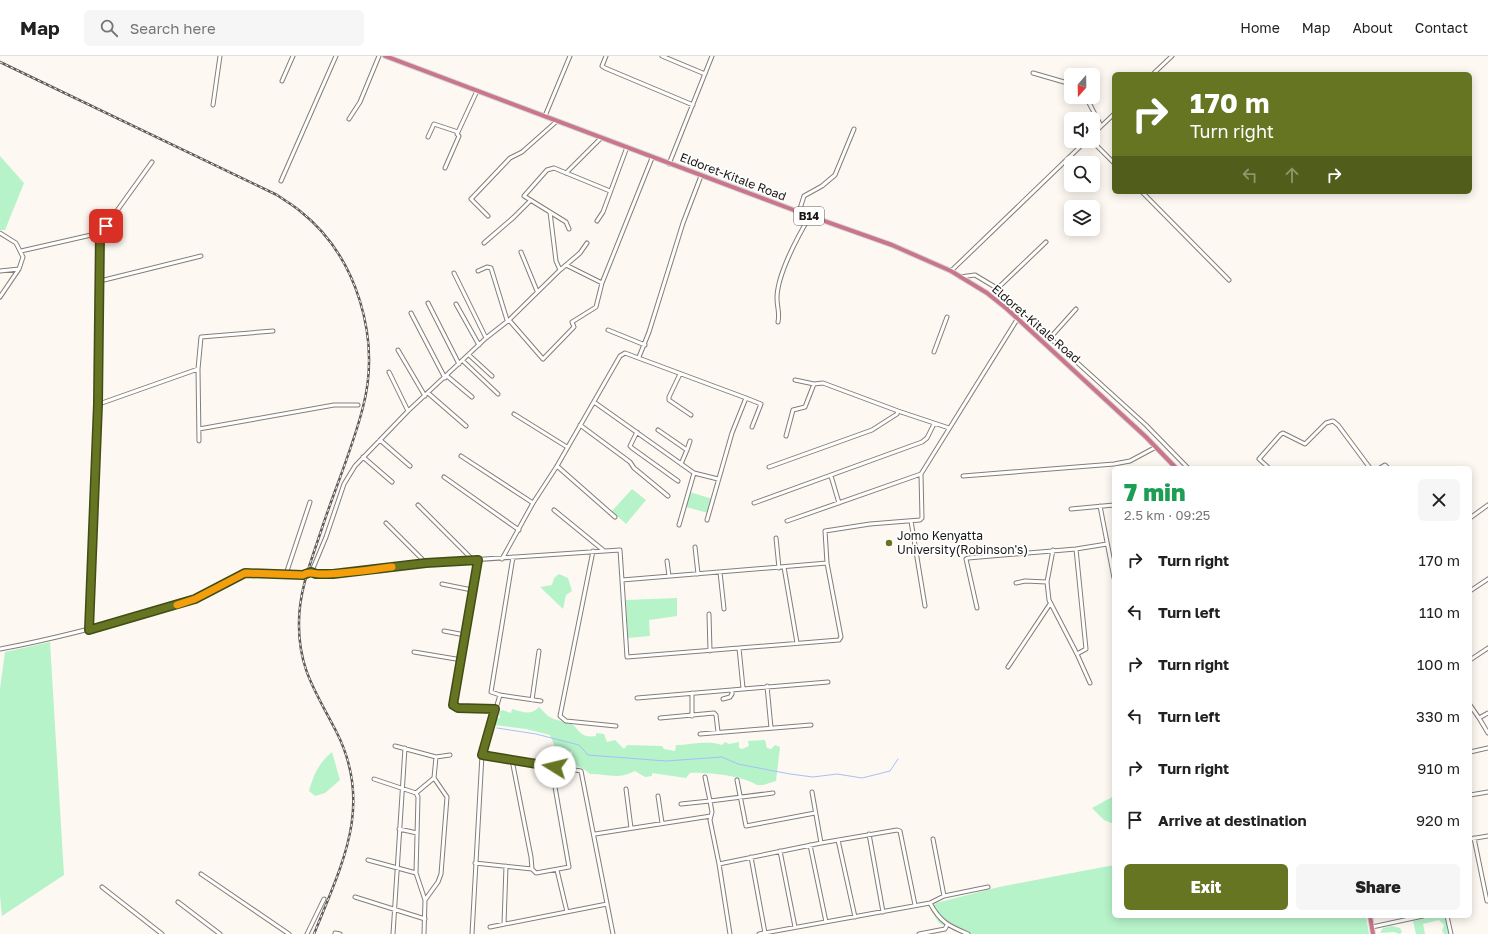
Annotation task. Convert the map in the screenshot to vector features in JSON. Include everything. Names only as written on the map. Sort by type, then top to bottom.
[{"type":"highway","name":"Eldoret-Kitale Road","points":[[385,56],[557,120],[652,158],[892,245],[951,271],[987,293],[1018,318],[1156,447],[1174,466]]},
{"type":"highway","points":[[1370,918],[1373,934]]},
{"type":"street","points":[[213,105],[220,56]]},
{"type":"street","points":[[282,81],[293,56]]},
{"type":"street","points":[[281,181],[336,56]]},
{"type":"street","points":[[349,119],[360,102],[379,56]]},
{"type":"street","points":[[545,116],[570,56]]},
{"type":"street","points":[[606,56],[602,66],[604,68],[693,105]]},
{"type":"street","points":[[662,56],[705,74]]},
{"type":"street","points":[[669,164],[712,56]]},
{"type":"street","points":[[1155,72],[1172,56]]},
{"type":"street","points":[[1033,73],[1064,82]]},
{"type":"street","points":[[446,168],[459,136],[457,134],[477,91]]},
{"type":"street","points":[[1090,104],[1101,126],[1112,116]]},
{"type":"street","points":[[488,216],[471,199],[510,158],[522,152],[557,120]]},
{"type":"street","points":[[428,137],[434,124],[458,132]]},
{"type":"street","points":[[799,212],[804,196],[831,180],[835,175],[854,129]]},
{"type":"street","points":[[566,173],[601,138]]},
{"type":"street","points":[[596,221],[603,212],[627,147]]},
{"type":"street","points":[[951,271],[1079,148]]},
{"type":"street","points":[[1099,148],[1112,161]]},
{"type":"street","points":[[478,271],[487,267],[492,268],[508,320],[543,359],[574,327],[572,322],[596,307],[602,283],[652,158]]},
{"type":"street","points":[[21,250],[100,233],[152,162]]},
{"type":"street","points":[[569,229],[568,224],[524,196],[525,193],[547,170],[554,168],[610,191]]},
{"type":"street","points":[[639,357],[645,345],[683,223],[701,176]]},
{"type":"street","points":[[1144,194],[1229,280]]},
{"type":"street","points":[[484,243],[530,201]]},
{"type":"street","points":[[550,212],[556,261],[560,270]]},
{"type":"street","points":[[778,322],[780,313],[777,298],[783,272],[799,233],[810,216]]},
{"type":"street","points":[[0,232],[11,238],[21,250],[23,261],[0,296]]},
{"type":"street","points":[[89,630],[98,404],[100,233]]},
{"type":"street","points":[[960,277],[975,275],[995,287],[1000,286],[1046,242]]},
{"type":"street","points":[[311,572],[326,537],[348,475],[363,457],[408,411],[580,253],[587,243]]},
{"type":"street","points":[[521,252],[537,291]]},
{"type":"street","points":[[100,281],[201,256]]},
{"type":"street","points":[[566,266],[602,283]]},
{"type":"street","points":[[0,271],[19,269]]},
{"type":"street","points":[[454,273],[486,338]]},
{"type":"street","points":[[428,303],[459,364]]},
{"type":"street","points":[[456,304],[479,345]]},
{"type":"street","points":[[1076,309],[1050,338],[1146,425],[1186,466]]},
{"type":"street","points":[[411,313],[446,377],[472,397]]},
{"type":"street","points":[[934,352],[947,317]]},
{"type":"street","points":[[0,649],[89,630],[195,599],[245,573],[303,575],[311,572],[316,574],[333,574],[426,563],[502,559],[603,550],[620,550],[627,657],[839,640],[841,637],[827,563],[825,531],[870,524],[920,520],[922,518],[921,474],[1018,318]]},
{"type":"street","points":[[608,330],[645,345]]},
{"type":"street","points":[[199,441],[198,369],[199,341],[202,336],[273,331]]},
{"type":"street","points":[[398,350],[425,396]]},
{"type":"street","points":[[502,559],[533,503],[557,466],[620,356],[626,353],[639,357],[761,404],[752,427]]},
{"type":"street","points":[[469,354],[492,376]]},
{"type":"street","points":[[463,361],[498,394]]},
{"type":"street","points":[[98,404],[198,369]]},
{"type":"street","points":[[389,372],[408,411]]},
{"type":"street","points":[[680,374],[669,400],[691,415]]},
{"type":"street","points":[[795,380],[814,384],[823,383],[934,424],[949,428]]},
{"type":"street","points":[[786,436],[794,410],[805,407],[814,384]]},
{"type":"street","points":[[428,393],[466,426]]},
{"type":"street","points":[[707,520],[732,433],[746,398]]},
{"type":"street","points":[[594,402],[694,473],[718,479]]},
{"type":"street","points":[[199,429],[334,405],[358,405]]},
{"type":"street","points":[[769,467],[872,430],[893,417],[898,411]]},
{"type":"street","points":[[514,414],[567,447]]},
{"type":"street","points":[[1268,466],[1259,459],[1280,434],[1283,432],[1305,444],[1326,424],[1333,421],[1338,425],[1369,466]]},
{"type":"street","points":[[754,502],[831,476],[922,442],[927,438],[934,424]]},
{"type":"street","points":[[580,425],[630,462],[634,468],[668,496]]},
{"type":"street","points":[[658,430],[687,450]]},
{"type":"street","points":[[637,432],[630,446],[678,481]]},
{"type":"street","points":[[380,440],[410,466]]},
{"type":"street","points":[[681,464],[690,441]]},
{"type":"street","points":[[963,476],[1114,464],[1130,461],[1156,447]]},
{"type":"street","points":[[461,456],[533,503]]},
{"type":"street","points":[[363,457],[392,482]]},
{"type":"street","points":[[557,466],[614,517]]},
{"type":"street","points":[[679,525],[694,473]]},
{"type":"street","points":[[787,521],[921,474]]},
{"type":"street","points":[[831,476],[839,503]]},
{"type":"street","points":[[444,477],[519,530]]},
{"type":"street","points":[[286,574],[310,502]]},
{"type":"street","points":[[418,505],[476,560]]},
{"type":"street","points":[[1071,509],[1112,505]]},
{"type":"street","points":[[1472,517],[1488,505]]},
{"type":"street","points":[[1100,506],[1112,568]]},
{"type":"street","points":[[554,510],[603,550]]},
{"type":"street","points":[[910,521],[925,606]]},
{"type":"street","points":[[386,523],[426,563]]},
{"type":"street","points":[[776,538],[779,568]]},
{"type":"street","points":[[978,608],[966,559],[968,558],[1076,549],[1107,544]]},
{"type":"street","points":[[695,547],[698,574]]},
{"type":"street","points":[[1076,549],[1086,649],[1076,654]]},
{"type":"street","points":[[1053,550],[1047,582],[1050,604],[1090,683]]},
{"type":"street","points":[[593,551],[560,716],[566,721],[616,726]]},
{"type":"street","points":[[513,557],[491,690],[492,693],[500,695],[541,701]]},
{"type":"street","points":[[476,560],[462,660],[453,704],[454,707],[495,709]]},
{"type":"street","points":[[667,561],[669,576]]},
{"type":"street","points":[[622,580],[784,568],[827,563]]},
{"type":"street","points":[[784,568],[797,643]]},
{"type":"street","points":[[720,572],[724,609]]},
{"type":"street","points":[[1472,590],[1488,579]]},
{"type":"street","points":[[1016,583],[1025,581],[1047,582]]},
{"type":"street","points":[[442,584],[472,590]]},
{"type":"street","points":[[1008,667],[1050,604]]},
{"type":"street","points":[[709,614],[710,651]]},
{"type":"street","points":[[444,631],[465,635]]},
{"type":"street","points":[[739,648],[743,688]]},
{"type":"street","points":[[1472,659],[1488,648]]},
{"type":"street","points":[[532,700],[539,651]]},
{"type":"street","points":[[414,652],[462,660]]},
{"type":"street","points":[[637,698],[828,682]]},
{"type":"street","points":[[767,686],[771,728]]},
{"type":"street","points":[[723,699],[730,697],[732,690]]},
{"type":"street","points":[[692,694],[692,716]]},
{"type":"street","points":[[472,934],[482,755],[500,695]]},
{"type":"street","points":[[1472,708],[1488,732]]},
{"type":"street","points":[[1479,718],[1488,713]]},
{"type":"street","points":[[660,718],[715,714],[718,732]]},
{"type":"street","points":[[700,734],[811,725]]},
{"type":"street","points":[[395,746],[436,757],[450,755]]},
{"type":"street","points":[[393,934],[405,748]]},
{"type":"street","points":[[1472,752],[1488,748]]},
{"type":"street","points":[[482,755],[581,771],[613,934]]},
{"type":"street","points":[[425,900],[438,882],[441,874],[446,820],[447,797],[434,778],[436,757]]},
{"type":"street","points":[[512,760],[532,868],[536,873],[568,868],[569,865],[555,787]]},
{"type":"street","points":[[705,777],[710,800],[710,816],[730,934]]},
{"type":"street","points":[[416,793],[434,778]]},
{"type":"street","points":[[374,779],[416,793]]},
{"type":"street","points":[[737,780],[744,825],[746,826],[815,813]]},
{"type":"street","points":[[626,789],[631,828]]},
{"type":"street","points":[[812,792],[821,842]]},
{"type":"street","points":[[1472,796],[1488,792]]},
{"type":"street","points":[[416,793],[418,798],[416,874],[425,900],[424,934]]},
{"type":"street","points":[[681,804],[773,793]]},
{"type":"street","points":[[658,796],[662,823]]},
{"type":"street","points":[[594,834],[710,816]]},
{"type":"street","points":[[399,828],[417,833]]},
{"type":"street","points":[[719,864],[821,842],[898,830],[900,831],[914,905]]},
{"type":"street","points":[[869,834],[883,912]]},
{"type":"street","points":[[1487,900],[1472,838],[1488,836]]},
{"type":"street","points":[[838,840],[855,917]]},
{"type":"street","points":[[933,840],[944,896]]},
{"type":"street","points":[[810,845],[826,922]]},
{"type":"street","points":[[780,851],[795,927]]},
{"type":"street","points":[[751,857],[765,933]]},
{"type":"street","points":[[368,860],[416,874]]},
{"type":"street","points":[[475,863],[532,868]]},
{"type":"street","points":[[504,924],[506,866]]},
{"type":"street","points":[[557,870],[567,912]]},
{"type":"street","points":[[201,874],[289,934]]},
{"type":"street","points":[[102,887],[162,934]]},
{"type":"street","points":[[759,934],[930,903],[944,896],[988,887]]},
{"type":"street","points":[[355,897],[425,919]]},
{"type":"street","points":[[307,934],[324,899]]},
{"type":"street","points":[[178,902],[220,934]]},
{"type":"street","points":[[930,903],[936,913],[947,925],[968,934]]},
{"type":"street","points":[[490,927],[607,904]]},
{"type":"street","points":[[1372,927],[1414,918]]},
{"type":"street","points":[[1447,918],[1451,934]]},
{"type":"street","points":[[919,934],[945,929],[947,925]]},
{"type":"street","points":[[335,933],[340,934]]},
{"type":"green space","points":[[0,156],[24,183],[5,230],[0,230]]},
{"type":"green space","points":[[632,489],[646,500],[626,524],[612,511]]},
{"type":"green space","points":[[690,492],[712,499],[708,513],[686,507]]},
{"type":"green space","points":[[559,574],[568,578],[572,591],[566,595],[563,609],[540,587],[552,585],[554,578]]},
{"type":"green space","points":[[677,598],[677,616],[649,620],[650,636],[628,638],[626,600]]},
{"type":"green space","points":[[50,642],[64,875],[2,916],[0,896],[0,689],[5,652]]},
{"type":"green space","points":[[539,707],[548,716],[569,723],[586,736],[596,736],[596,733],[604,734],[607,742],[615,740],[624,749],[627,745],[662,746],[664,749],[675,751],[676,745],[705,743],[722,745],[725,742],[729,744],[739,742],[739,748],[742,749],[749,746],[748,741],[765,740],[767,748],[771,749],[775,745],[780,747],[776,781],[763,785],[757,785],[734,777],[697,773],[690,773],[686,778],[652,773],[652,776],[645,777],[635,771],[618,776],[590,774],[572,764],[572,751],[559,757],[550,735],[526,729],[492,724],[493,719],[500,718],[499,712],[503,710],[511,713],[512,709],[523,712],[533,712]]},
{"type":"green space","points":[[332,752],[340,780],[325,793],[315,796],[309,791],[313,779],[320,765]]},
{"type":"green space","points":[[1112,797],[1112,823],[1104,820],[1092,808]]},
{"type":"green space","points":[[1112,865],[1112,918],[1366,918],[1369,934],[962,934],[939,923],[930,909],[936,903],[999,887]]},
{"type":"green space","points":[[1427,918],[1445,918],[1449,934],[1444,934],[1442,931],[1444,925],[1439,920],[1423,924],[1425,934],[1416,934],[1413,921]]},
{"type":"green space","points":[[1392,926],[1400,928],[1402,932],[1400,934],[1394,932],[1380,933],[1383,928]]},
{"type":"waterway","points":[[497,728],[536,734],[579,745],[588,755],[666,761],[722,757],[738,764],[813,777],[837,774],[862,778],[890,771],[898,759]]},
{"type":"railway","points":[[0,62],[277,195],[297,209],[320,230],[336,251],[350,275],[360,300],[366,327],[369,354],[368,381],[359,422],[328,510],[304,585],[301,597],[299,622],[299,638],[305,666],[315,692],[336,731],[347,758],[353,784],[353,809],[350,834],[335,883],[314,934]]},
{"type":"slow traffic","points":[[177,605],[195,599],[223,583],[250,572],[303,575],[311,572],[316,574],[333,574],[392,567]]},
{"type":"place","name":"Jomo Kenyatta University(Robinson's)","points":[[889,543]]},
{"type":"route","points":[[106,226],[100,233],[98,404],[89,630],[195,599],[223,583],[250,572],[303,575],[311,572],[316,574],[333,574],[426,563],[478,560],[462,660],[453,705],[454,707],[458,708],[495,709],[482,755],[555,767]]}]
